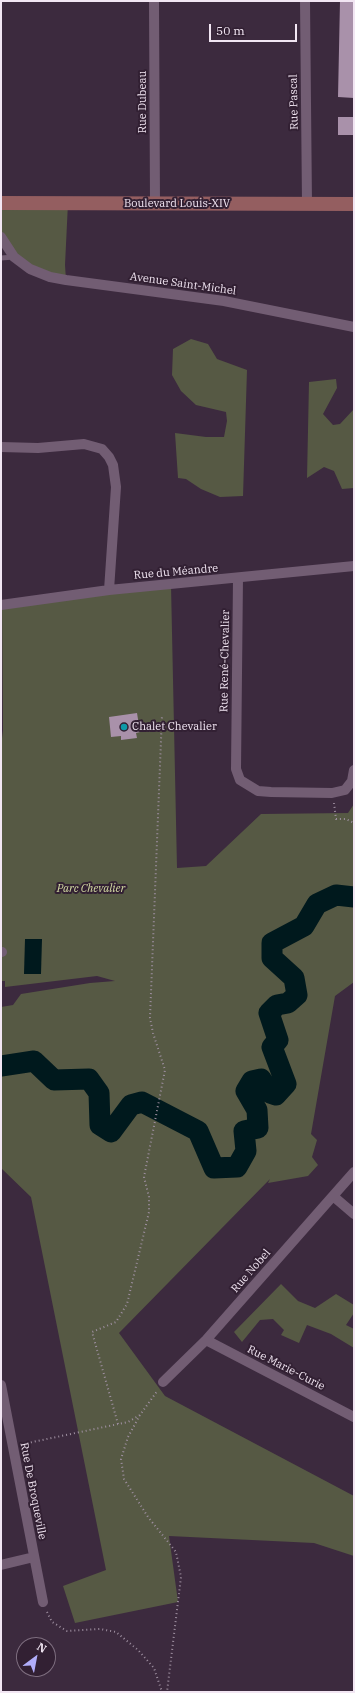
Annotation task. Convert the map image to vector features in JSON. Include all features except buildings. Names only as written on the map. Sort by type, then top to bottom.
[{"type":"main road","name":"Boulevard Louis-XIV","points":[[1,203],[354,204]]},
{"type":"street","name":"Rue Dubeau","points":[[154,1],[155,204]]},
{"type":"street","name":"Rue Pascal","points":[[305,1],[307,204]]},
{"type":"street","name":"Avenue Saint-Michel","points":[[1,237],[14,256],[30,270],[66,280],[224,301],[354,327]]},
{"type":"street","points":[[1,447],[38,448],[84,444],[102,449],[109,457],[113,465],[116,487],[109,590]]},
{"type":"street","name":"Rue du Méandre","points":[[1,605],[109,590],[354,566]]},
{"type":"street","name":"Rue René-Chevalier","points":[[238,578],[236,768],[240,780],[258,791],[332,793],[345,790],[352,781],[354,770]]},
{"type":"street","name":"Rue Nobel","points":[[163,1382],[206,1340],[354,1172]]},
{"type":"street","points":[[333,1196],[354,1214]]},
{"type":"street","name":"Rue Marie-Curie","points":[[206,1340],[354,1417]]},
{"type":"street","name":"Rue De Broqueville","points":[[1,1385],[43,1602]]},
{"type":"street","points":[[1,1565],[34,1557]]},
{"type":"lane","points":[[1,258],[14,256]]},
{"type":"path","points":[[118,1424],[92,1332],[116,1322],[127,1304],[149,1212],[149,1197],[144,1177],[165,1070],[153,1033],[150,1018],[162,715]]},
{"type":"path","points":[[332,793],[336,819],[346,819],[354,824]]},
{"type":"path","points":[[163,1382],[140,1415],[128,1437],[121,1459],[124,1479],[148,1517],[176,1552],[181,1577],[167,1692]]},
{"type":"path","points":[[12,1446],[128,1422],[140,1415]]},
{"type":"path","points":[[43,1602],[52,1622],[67,1631],[100,1629],[116,1632],[138,1650],[154,1668],[162,1692]]},
{"type":"green space","points":[[1,203],[68,203],[65,265],[66,280],[30,269],[1,237]]},
{"type":"green space","points":[[191,339],[208,344],[217,359],[247,370],[243,496],[220,497],[201,489],[186,479],[178,478],[175,433],[206,437],[224,437],[227,421],[226,412],[196,405],[181,391],[172,375],[173,349]]},
{"type":"green space","points":[[336,379],[337,388],[323,414],[333,425],[340,424],[354,409],[354,488],[342,489],[334,471],[324,467],[307,478],[309,382]]},
{"type":"green space","name":"Parc Chevalier","points":[[171,585],[177,868],[206,866],[261,814],[348,813],[354,804],[354,982],[335,996],[311,1134],[317,1140],[312,1157],[318,1165],[308,1176],[268,1183],[270,1179],[119,1333],[165,1396],[354,1496],[354,1556],[314,1543],[169,1536],[178,1602],[75,1623],[63,1586],[106,1570],[31,1197],[1,1168],[1,1007],[13,1005],[21,994],[90,983],[115,981],[97,976],[5,987],[5,981],[2,981],[2,605]]},
{"type":"green space","points":[[281,1284],[298,1301],[315,1308],[336,1294],[354,1305],[354,1313],[346,1325],[354,1329],[354,1348],[331,1334],[307,1325],[299,1343],[281,1335],[284,1330],[273,1319],[260,1320],[242,1342],[234,1332]]},
{"type":"shaded area","points":[[25,939],[42,939],[41,974],[24,974]]},
{"type":"waterway","points":[[1,1066],[34,1061],[54,1080],[89,1079],[99,1093],[100,1125],[111,1132],[131,1105],[142,1102],[198,1131],[214,1168],[237,1167],[246,1151],[244,1131],[258,1128],[257,1110],[246,1091],[252,1081],[261,1079],[270,1093],[276,1095],[286,1084],[272,1047],[278,1040],[269,1013],[277,1005],[288,1003],[297,995],[294,978],[272,958],[272,943],[304,926],[317,904],[336,895],[354,897]]},
{"type":"place","name":"Chalet Chevalier","points":[[124,727]]}]
